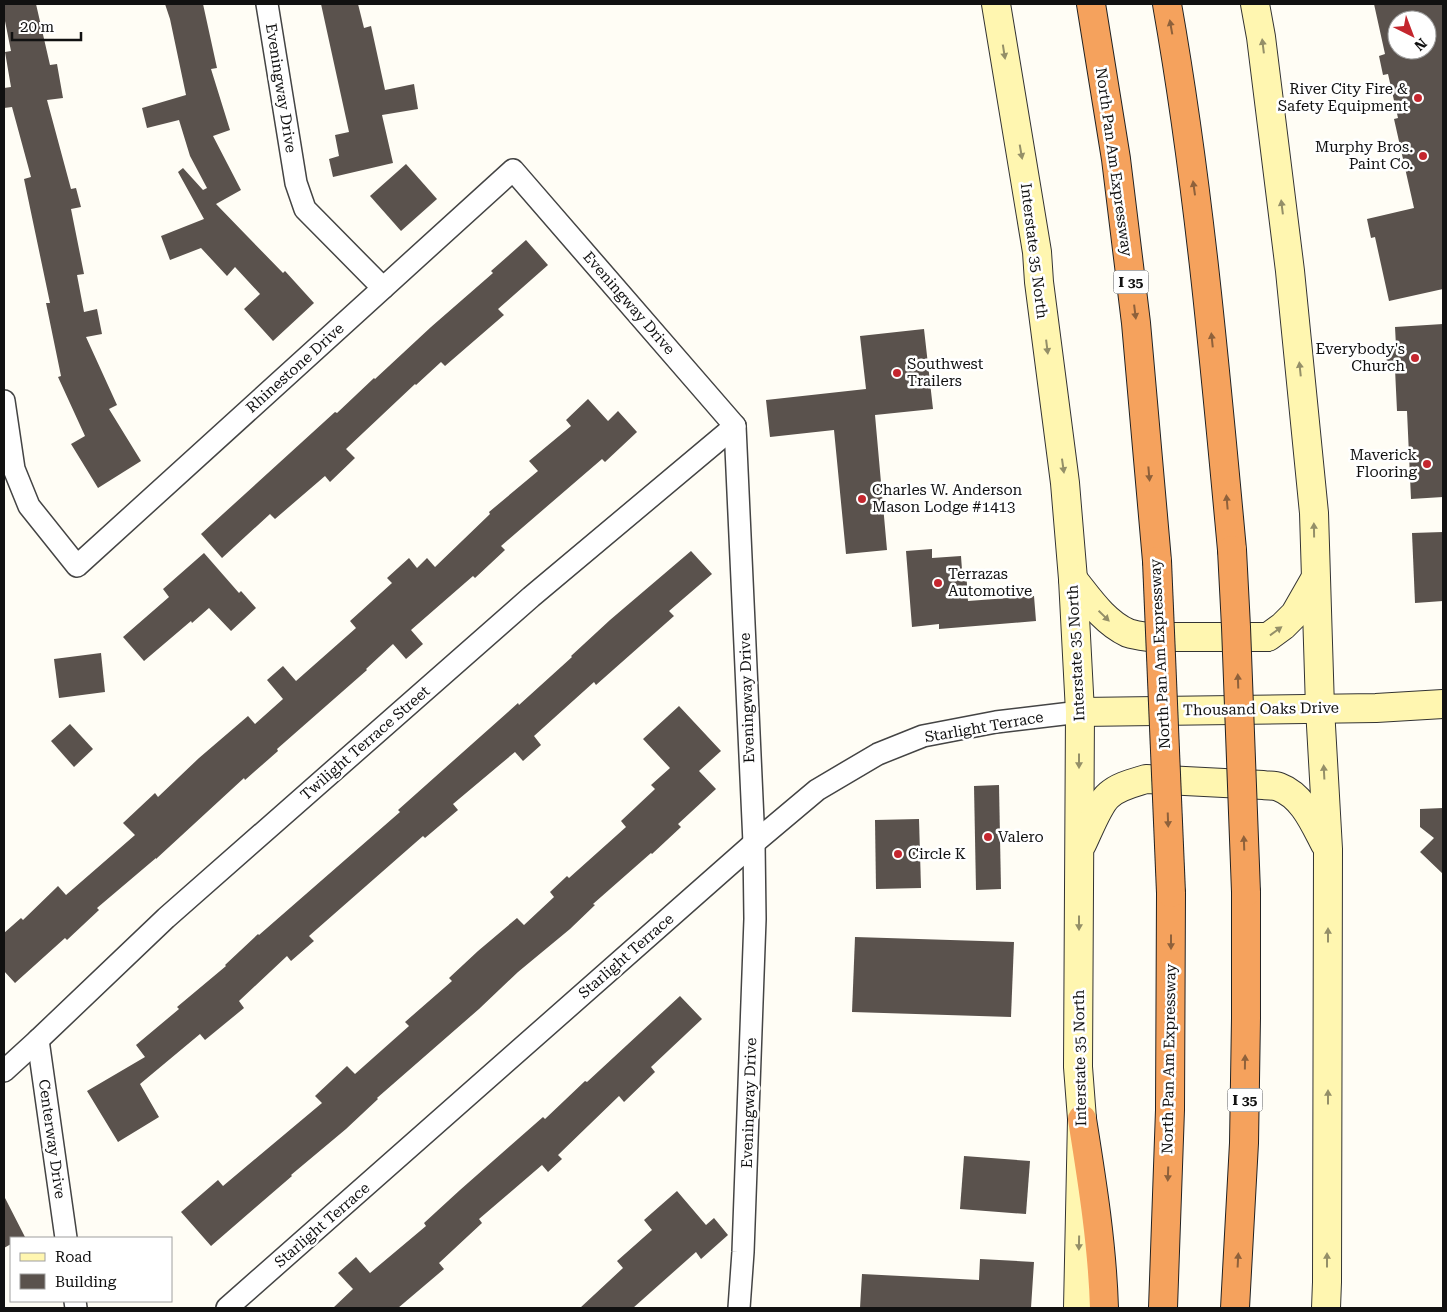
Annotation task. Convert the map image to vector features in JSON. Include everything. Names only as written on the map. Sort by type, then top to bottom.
[{"type":"highway","name":"North Pan Am Expressway","points":[[1091,4],[1116,159],[1136,323],[1157,562],[1171,893],[1170,1110],[1163,1308]]},
{"type":"highway","name":"I 35","points":[[1167,4],[1201,236],[1213,341],[1232,550],[1246,892],[1244,1143],[1235,1308]]},
{"type":"highway","points":[[1082,1119],[1098,1228],[1104,1308]]},
{"type":"main road","name":"Interstate 35 North","points":[[996,4],[1037,252],[1038,282],[1065,483],[1073,578],[1080,712],[1078,1067],[1082,1119],[1078,1308]]},
{"type":"main road","points":[[1255,4],[1262,37],[1290,271],[1314,514],[1320,708],[1328,849],[1328,1272],[1326,1308]]},
{"type":"main road","points":[[1073,578],[1099,611],[1115,626],[1130,634],[1157,637],[1268,637],[1283,626],[1294,614],[1315,579]]},
{"type":"main road","name":"Thousand Oaks Drive","points":[[1080,712],[1376,708],[1443,704]]},
{"type":"main road","points":[[1079,851],[1108,795],[1127,785],[1146,779],[1279,787],[1295,797],[1307,811],[1328,849]]},
{"type":"street","name":"Eveningway Drive","points":[[267,4],[296,183],[304,209],[383,288]]},
{"type":"street","name":"Eveningway Drive","points":[[513,170],[735,426],[756,919],[740,1300]]},
{"type":"street","name":"Rhinestone Drive","points":[[4,401],[14,469],[29,506],[77,566],[513,170]]},
{"type":"street","name":"Twilight Terrace Street","points":[[4,1071],[210,879],[531,597],[735,426]]},
{"type":"street","name":"Starlight Terrace","points":[[227,1308],[754,843],[817,790],[878,754],[923,736],[996,722],[1080,712]]},
{"type":"street","name":"Centerway Drive","points":[[38,1040],[66,1237]]},
{"type":"street","points":[[722,1308],[740,1300]]},
{"type":"building","points":[[4,4],[36,4],[50,65],[57,64],[63,98],[47,100],[71,189],[76,188],[81,207],[71,209],[84,274],[77,275],[84,312],[97,309],[102,334],[86,337],[117,405],[109,409],[141,461],[98,488],[71,444],[85,436],[58,377],[61,376],[46,303],[50,303],[24,179],[31,177],[12,107],[4,108],[4,88],[11,87],[5,52],[11,51],[4,16]]},
{"type":"building","points":[[165,4],[203,4],[217,68],[211,69],[230,130],[213,136],[241,190],[216,204],[283,273],[285,271],[314,303],[273,341],[244,309],[260,294],[235,267],[227,276],[201,248],[170,260],[161,236],[204,219],[178,172],[183,168],[203,190],[207,188],[190,156],[179,120],[147,128],[142,108],[186,95]]},
{"type":"building","points":[[321,4],[358,4],[364,28],[371,26],[385,90],[414,84],[418,109],[382,115],[393,163],[333,177],[329,159],[339,156],[335,135],[349,132]]},
{"type":"building","points":[[1374,4],[1443,4],[1443,289],[1389,301],[1375,237],[1371,238],[1367,219],[1414,208],[1394,119],[1398,118],[1388,74],[1383,75],[1379,56],[1385,54]]},
{"type":"building","points":[[406,164],[437,199],[401,231],[370,196]]},
{"type":"building","points":[[526,240],[548,265],[498,309],[504,315],[445,366],[441,362],[415,384],[346,449],[355,458],[330,482],[325,476],[275,519],[270,514],[222,558],[201,534],[335,412],[337,413],[493,273],[491,271]]},
{"type":"building","points":[[1443,324],[1443,497],[1411,499],[1407,411],[1397,411],[1395,369],[1387,369],[1386,346],[1396,346],[1395,327]]},
{"type":"building","points":[[924,329],[933,409],[875,415],[887,550],[846,554],[834,430],[770,437],[766,400],[866,389],[860,336]]},
{"type":"building","points":[[588,399],[608,421],[618,411],[637,432],[605,462],[602,459],[501,546],[505,550],[475,578],[473,576],[411,630],[423,644],[406,659],[393,644],[367,670],[277,749],[278,751],[245,780],[244,778],[156,859],[97,908],[99,910],[67,940],[65,938],[15,983],[4,971],[4,933],[21,918],[23,920],[58,886],[66,895],[135,835],[123,823],[155,793],[158,797],[199,758],[248,716],[255,724],[283,699],[267,680],[283,666],[296,681],[356,628],[350,621],[392,583],[387,578],[409,558],[417,568],[427,558],[435,567],[490,514],[489,512],[538,471],[529,461],[571,426],[566,420]]},
{"type":"building","points":[[1443,532],[1443,601],[1415,603],[1412,533]]},
{"type":"building","name":"Terrazas Automotive","points":[[932,549],[932,558],[961,556],[962,570],[966,569],[968,601],[1034,596],[1036,621],[939,629],[939,624],[912,627],[906,551]]},
{"type":"building","points":[[691,551],[712,574],[669,611],[674,616],[596,685],[594,682],[534,736],[541,745],[523,761],[515,752],[453,804],[458,810],[425,838],[423,836],[309,936],[314,941],[291,961],[287,956],[239,1001],[244,1008],[205,1040],[200,1034],[140,1084],[159,1117],[118,1142],[87,1091],[145,1057],[136,1045],[179,1009],[177,1007],[226,966],[258,934],[400,812],[398,810],[518,703],[519,705],[610,620]]},
{"type":"building","points":[[204,553],[239,593],[241,591],[256,608],[231,631],[209,608],[144,661],[123,637],[169,597],[163,589]]},
{"type":"building","points":[[101,653],[105,692],[59,698],[54,659]]},
{"type":"building","points":[[679,706],[721,751],[699,771],[716,789],[678,824],[681,827],[593,904],[595,905],[570,929],[518,972],[479,1009],[377,1098],[346,1129],[211,1246],[181,1212],[218,1180],[223,1186],[322,1103],[315,1096],[347,1066],[355,1074],[409,1026],[405,1022],[452,981],[449,978],[478,951],[517,918],[524,925],[554,897],[550,892],[567,876],[569,878],[626,827],[621,821],[655,789],[651,785],[670,768],[643,739]]},
{"type":"building","points":[[70,724],[93,749],[74,767],[51,741]]},
{"type":"building","name":"Valero","points":[[999,785],[1001,889],[976,890],[974,786]]},
{"type":"building","points":[[1443,808],[1443,874],[1420,852],[1434,838],[1420,827],[1420,809]]},
{"type":"building","name":"Circle K","points":[[919,819],[921,888],[876,889],[875,820]]},
{"type":"building","points":[[855,937],[1014,942],[1011,1017],[852,1012]]},
{"type":"building","points":[[680,996],[702,1019],[651,1067],[655,1072],[624,1102],[619,1096],[558,1155],[562,1159],[548,1172],[542,1165],[479,1219],[482,1223],[439,1263],[444,1269],[398,1308],[333,1308],[353,1289],[338,1273],[356,1257],[370,1273],[426,1226],[424,1223],[460,1190],[543,1117],[545,1119],[585,1081],[587,1082]]},
{"type":"building","points":[[964,1156],[1030,1161],[1026,1214],[960,1209]]},
{"type":"building","points":[[677,1191],[706,1225],[714,1218],[728,1235],[701,1259],[696,1252],[633,1308],[580,1308],[623,1268],[617,1261],[652,1230],[644,1220]]},
{"type":"building","points":[[4,1196],[25,1237],[10,1237],[10,1245],[4,1248]]},
{"type":"building","points":[[980,1259],[1034,1262],[1031,1308],[860,1308],[862,1274],[979,1280]]},
{"type":"place","name":"River City Fire & Safety Equipment","points":[[1418,98]]},
{"type":"place","name":"Murphy Bros. Paint Co.","points":[[1423,156]]},
{"type":"place","name":"Everybody's Church","points":[[1415,358]]},
{"type":"place","name":"Southwest Trailers","points":[[897,373]]},
{"type":"place","name":"Maverick Flooring","points":[[1427,464]]},
{"type":"place","name":"Charles W. Anderson Mason Lodge #1413","points":[[862,499]]},
{"type":"place","name":"Terrazas Automotive","points":[[938,583]]},
{"type":"place","name":"Valero","points":[[988,837]]},
{"type":"place","name":"Circle K","points":[[898,854]]}]
